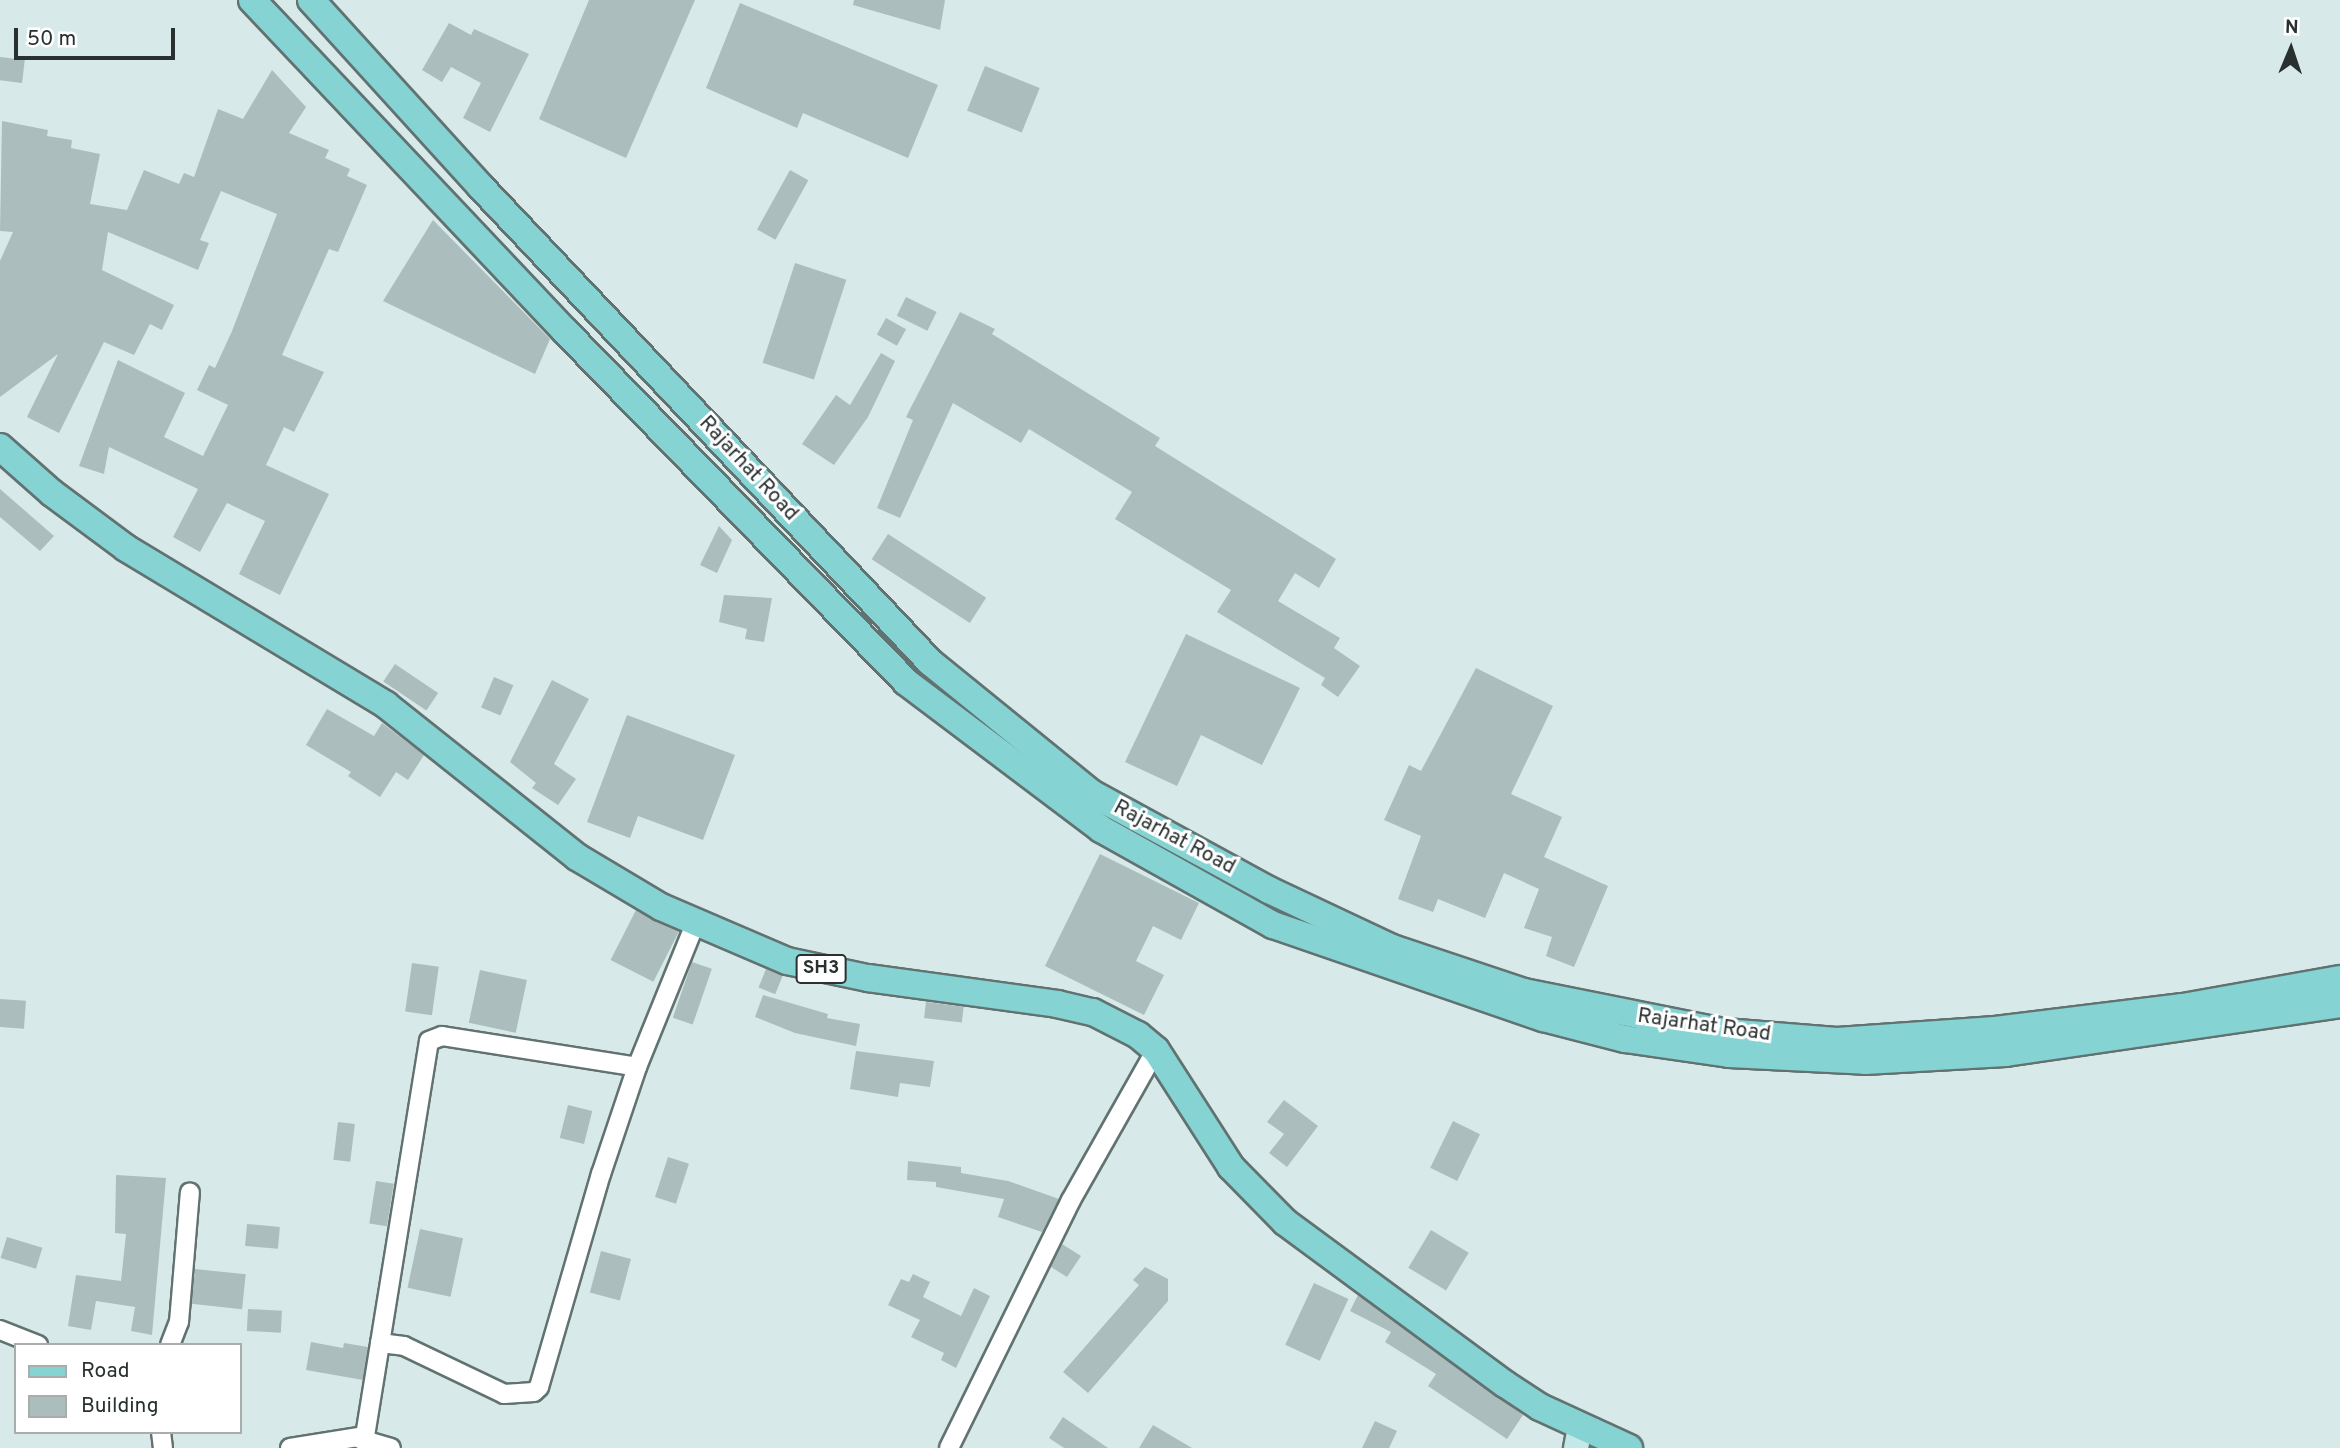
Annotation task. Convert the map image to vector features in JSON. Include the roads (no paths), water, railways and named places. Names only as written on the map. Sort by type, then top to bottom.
[{"type":"main road","points":[[253,0],[555,322],[906,682],[1101,829],[1273,925],[1543,1018],[1625,1039],[1729,1054],[1865,1061],[2006,1053],[2340,1004]]},
{"type":"main road","name":"Rajarhat Road","points":[[312,0],[481,187],[930,662],[1091,793],[1269,890],[1392,948],[1524,992],[1725,1032],[1837,1041],[1995,1031],[2183,1007],[2340,979]]},
{"type":"main road","name":"SH3","points":[[0,447],[52,494],[125,548],[387,705],[577,857],[695,924],[787,961],[841,974],[1093,1013],[1119,1023],[1156,1050],[1231,1167],[1285,1222],[1465,1357],[1578,1437],[1629,1448]]},
{"type":"street","points":[[380,1343],[404,1346],[505,1394],[534,1392],[539,1387],[637,1067],[695,924]]},
{"type":"street","points":[[360,1439],[366,1431],[429,1041],[442,1036],[637,1067]]},
{"type":"street","points":[[949,1448],[1071,1200],[1156,1050]]},
{"type":"street","points":[[171,1343],[179,1322],[190,1192]]},
{"type":"street","points":[[0,1330],[33,1343]]},
{"type":"street","points":[[290,1448],[360,1439],[391,1448]]}]
